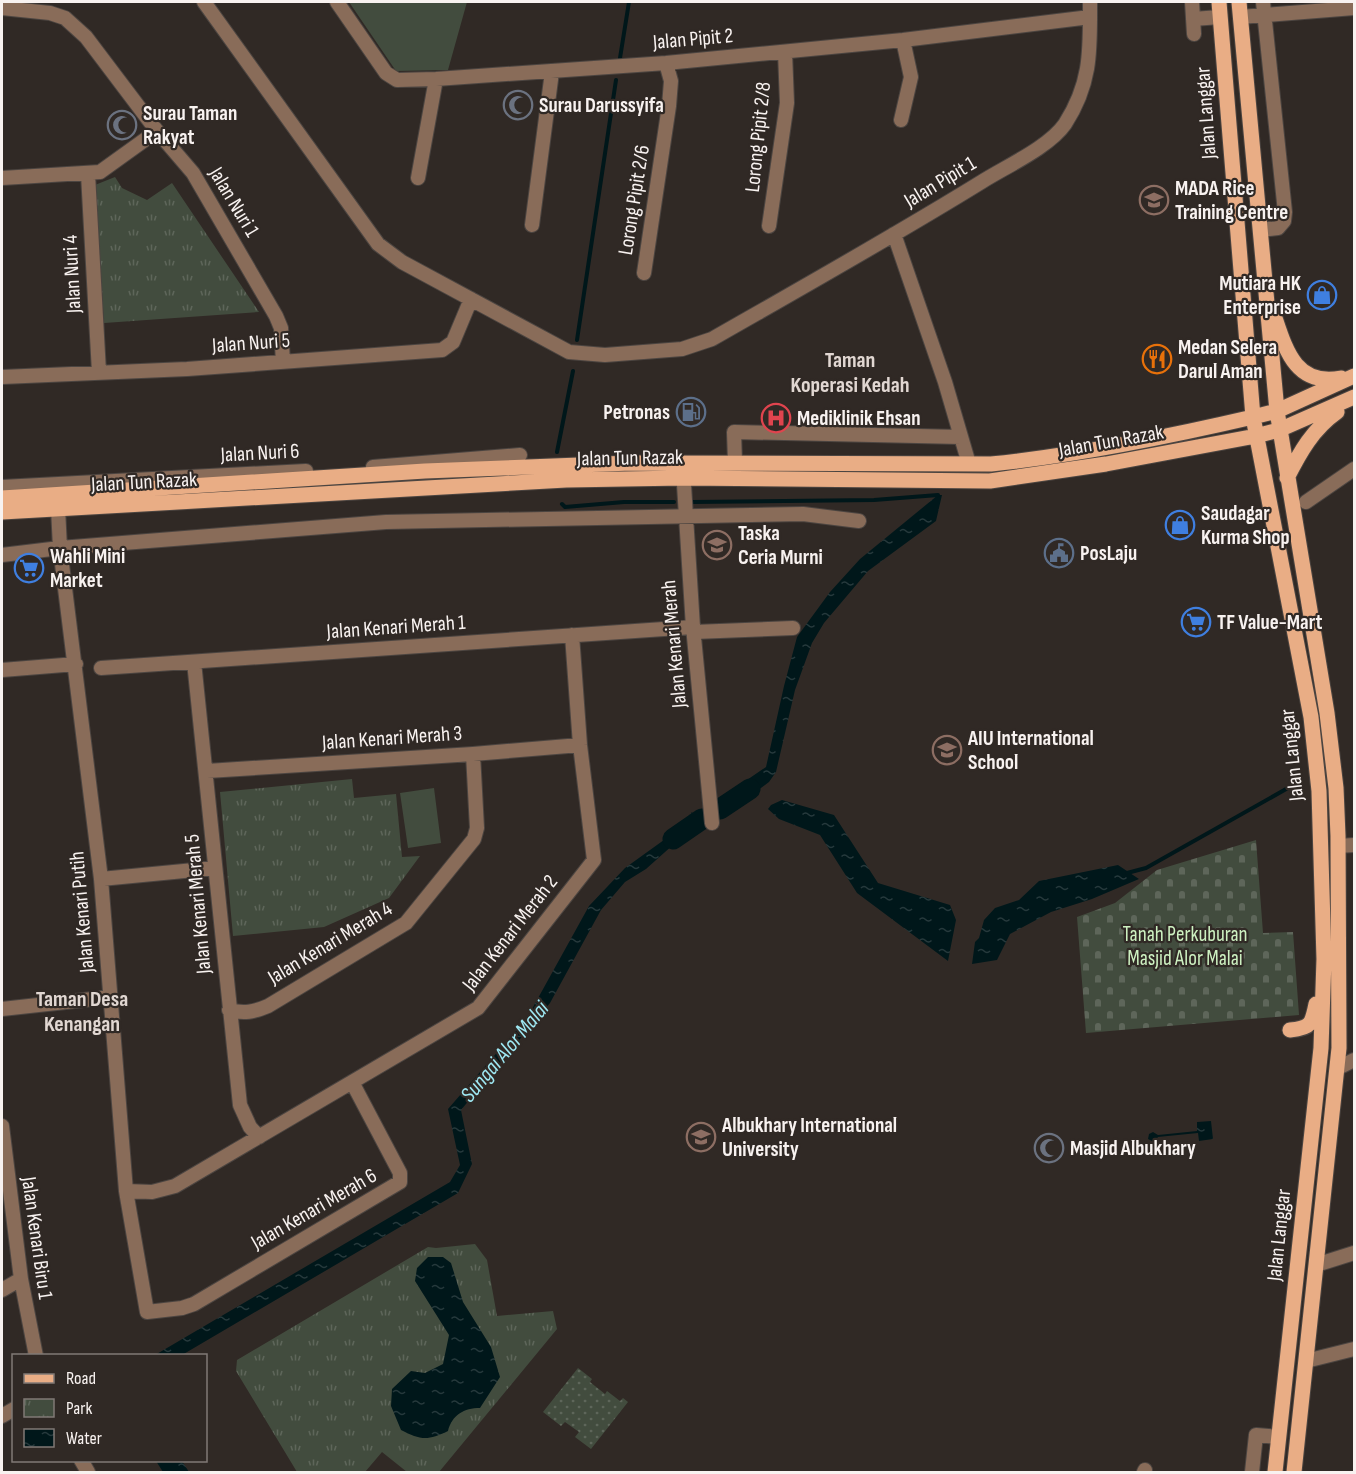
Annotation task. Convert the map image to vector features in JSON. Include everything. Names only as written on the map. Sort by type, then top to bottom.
[{"type":"main road","name":"Jalan Langgar","points":[[1239,2],[1252,16],[1260,230],[1276,411],[1330,736],[1336,788],[1338,1068],[1294,1473]]},
{"type":"main road","name":"Jalan Langgar","points":[[1219,9],[1253,417],[1311,717],[1319,791],[1324,959],[1321,1048],[1275,1473]]},
{"type":"main road","points":[[1221,33],[1228,22],[1252,16]]},
{"type":"main road","points":[[1265,286],[1290,358],[1299,369],[1319,379],[1330,380],[1354,376]]},
{"type":"main road","name":"Jalan Tun Razak","points":[[2,498],[504,463],[735,462],[969,465],[1044,458],[1094,450],[1253,417],[1276,411],[1354,376]]},
{"type":"main road","points":[[1287,478],[1303,449],[1322,422],[1354,399]]},
{"type":"main road","name":"Jalan Tun Razak","points":[[2,512],[566,480],[683,478],[990,481],[1106,465],[1256,436],[1279,430],[1354,399]]},
{"type":"main road","points":[[1290,1030],[1302,1028],[1313,1020],[1324,959]]},
{"type":"street","name":"Jalan Pipit 1","points":[[204,2],[378,244],[402,262],[569,352],[604,355],[682,349],[697,345],[722,333],[894,234],[1041,145],[1064,126],[1085,83],[1090,50],[1090,2]]},
{"type":"street","name":"Jalan Pipit 2","points":[[337,2],[390,77],[397,80],[666,63],[903,40],[1090,17]]},
{"type":"street","points":[[1192,2],[1194,34]]},
{"type":"street","name":"Jalan Nuri 1","points":[[2,8],[50,13],[65,18],[86,37],[157,131],[193,173],[276,316],[281,328],[284,362]]},
{"type":"street","points":[[1260,230],[1278,228],[1284,221],[1285,212],[1252,16],[1354,8]]},
{"type":"street","points":[[1193,19],[1219,9]]},
{"type":"street","points":[[901,120],[911,77],[903,40]]},
{"type":"street","name":"Lorong Pipit 2/8","points":[[769,226],[787,103],[785,52]]},
{"type":"street","name":"Lorong Pipit 2/6","points":[[644,273],[669,106],[671,81],[666,63]]},
{"type":"street","points":[[531,225],[552,72]]},
{"type":"street","points":[[418,178],[436,79]]},
{"type":"street","points":[[2,178],[100,172],[109,168],[157,131]]},
{"type":"street","name":"Jalan Nuri 4","points":[[88,174],[99,372]]},
{"type":"street","points":[[894,234],[945,382],[969,465]]},
{"type":"street","name":"Jalan Nuri 5","points":[[2,377],[284,362],[442,350],[453,342],[471,299]]},
{"type":"street","points":[[735,462],[734,432],[961,437]]},
{"type":"street","name":"Jalan Nuri 6","points":[[2,487],[504,463],[520,455]]},
{"type":"street","name":"Jalan Kenari Merah","points":[[682,462],[693,630],[712,823]]},
{"type":"street","points":[[1306,502],[1354,469]]},
{"type":"street","name":"Jalan Kenari Putih","points":[[58,508],[60,548],[101,879],[126,1191],[147,1312]]},
{"type":"street","points":[[2,555],[60,548],[386,522],[803,514],[859,520]]},
{"type":"street","name":"Jalan Kenari Merah 1","points":[[102,668],[572,635],[793,628]]},
{"type":"street","name":"Jalan Kenari Merah 2","points":[[126,1191],[152,1192],[169,1189],[478,1008],[594,860],[580,745],[572,635]]},
{"type":"street","name":"Jalan Kenari Merah 5","points":[[194,662],[240,1105],[250,1127],[259,1137]]},
{"type":"street","points":[[2,670],[76,664]]},
{"type":"street","name":"Jalan Kenari Merah 3","points":[[207,771],[580,745]]},
{"type":"street","name":"Jalan Kenari Merah 4","points":[[229,1010],[243,1013],[257,1011],[268,1006],[406,923],[474,839],[477,828],[473,754]]},
{"type":"street","points":[[1338,846],[1354,845]]},
{"type":"street","points":[[101,879],[215,868]]},
{"type":"street","points":[[2,1008],[111,997]]},
{"type":"street","points":[[1338,1068],[1354,1060]]},
{"type":"street","name":"Jalan Kenari Merah 6","points":[[147,1312],[182,1308],[194,1304],[400,1182],[400,1173],[352,1082]]},
{"type":"street","name":"Jalan Kenari Biru 1","points":[[2,1126],[3,1161],[21,1279],[36,1354]]},
{"type":"street","points":[[1316,1264],[1354,1253]]},
{"type":"street","points":[[2,1290],[21,1279]]},
{"type":"street","points":[[1306,1361],[1354,1349]]},
{"type":"street","points":[[1252,1473],[1256,1435],[1279,1437]]},
{"type":"green space","points":[[349,2],[467,2],[448,70],[396,71]]},
{"type":"green space","points":[[115,177],[122,188],[147,200],[172,183],[259,312],[104,323],[95,185]]},
{"type":"green space","points":[[352,779],[354,798],[396,794],[402,857],[420,856],[389,898],[324,927],[233,936],[220,792]]},
{"type":"green space","points":[[434,788],[441,843],[408,848],[400,793]]},
{"type":"green space","name":"Tanah Perkuburan Masjid Alor Malai","points":[[1256,840],[1263,933],[1293,932],[1299,1015],[1086,1033],[1077,917],[1115,903],[1157,870]]},
{"type":"green space","points":[[475,1244],[487,1260],[497,1316],[553,1311],[557,1329],[439,1472],[407,1472],[382,1452],[365,1472],[297,1472],[236,1371],[237,1360],[428,1247]]},
{"type":"green space","points":[[578,1368],[605,1394],[607,1391],[620,1401],[623,1398],[628,1402],[591,1449],[575,1437],[579,1432],[565,1422],[561,1426],[543,1412]]},
{"type":"water","points":[[938,495],[942,495],[936,521],[868,571],[824,623],[812,643],[795,690],[776,772],[769,782],[730,811],[725,795],[766,767],[797,637],[830,592],[860,559]]},
{"type":"water","points":[[782,800],[834,815],[878,883],[950,905],[956,920],[948,961],[857,893],[820,835],[779,819],[768,809]]},
{"type":"water","points":[[692,812],[700,826],[683,836],[646,869],[625,882],[601,910],[550,1003],[461,1110],[472,1164],[458,1193],[184,1354],[157,1354],[450,1182],[460,1165],[448,1109],[527,1018],[589,906],[625,868],[675,832]]},
{"type":"water","points":[[1118,865],[1139,879],[1092,899],[1051,912],[1010,934],[997,960],[972,964],[975,942],[979,938],[984,920],[995,908],[1019,900],[1039,881]]},
{"type":"water","points":[[1211,1121],[1213,1139],[1199,1141],[1198,1133],[1158,1137],[1154,1142],[1148,1139],[1149,1134],[1153,1132],[1158,1135],[1197,1131],[1197,1122]]},
{"type":"water","points":[[428,1257],[443,1257],[451,1263],[463,1302],[491,1347],[500,1377],[480,1408],[469,1409],[460,1414],[452,1421],[448,1431],[424,1438],[401,1430],[391,1406],[392,1389],[411,1371],[425,1373],[443,1364],[449,1335],[415,1281],[417,1268]]},
{"type":"water","points":[[157,1462],[183,1462],[189,1472],[163,1472]]},
{"type":"waterway","points":[[620,58],[629,2]]},
{"type":"waterway","points":[[577,340],[616,80]]},
{"type":"waterway","points":[[557,452],[573,371]]},
{"type":"waterway","points":[[692,502],[874,500],[938,495]]},
{"type":"waterway","points":[[562,504],[565,507],[624,502],[674,502]]},
{"type":"waterway","points":[[1127,873],[1146,868],[1295,784]]},
{"type":"waterway","name":"Sungai Alor Malai","points":[[720,809],[750,789]]},
{"type":"waterway","name":"Sungai Alor Malai","points":[[673,839],[702,819]]},
{"type":"place","name":"Surau Darussyifa","points":[[518,105]]},
{"type":"place","name":"Surau Taman Rakyat","points":[[122,125]]},
{"type":"place","name":"MADA Rice Training Centre","points":[[1154,200]]},
{"type":"place","name":"Mutiara HK Enterprise","points":[[1322,295]]},
{"type":"place","name":"Medan Selera Darul Aman","points":[[1157,359]]},
{"type":"place","name":"Petronas","points":[[691,412]]},
{"type":"place","name":"Mediklinik Ehsan","points":[[776,418]]},
{"type":"place","name":"Saudagar Kurma Shop","points":[[1180,525]]},
{"type":"place","name":"Taska Ceria Murni","points":[[717,545]]},
{"type":"place","name":"PosLaju","points":[[1059,553]]},
{"type":"place","name":"Wahli Mini Market","points":[[29,568]]},
{"type":"place","name":"TF Value-Mart","points":[[1196,622]]},
{"type":"place","name":"AIU International School","points":[[947,750]]},
{"type":"place","name":"Albukhary International University","points":[[701,1137]]},
{"type":"place","name":"Masjid Albukhary","points":[[1049,1148]]},
{"type":"district","name":"Taman Koperasi Kedah","points":[[850,372]]},
{"type":"district","name":"Taman Desa Kenangan","points":[[82,1012]]}]
